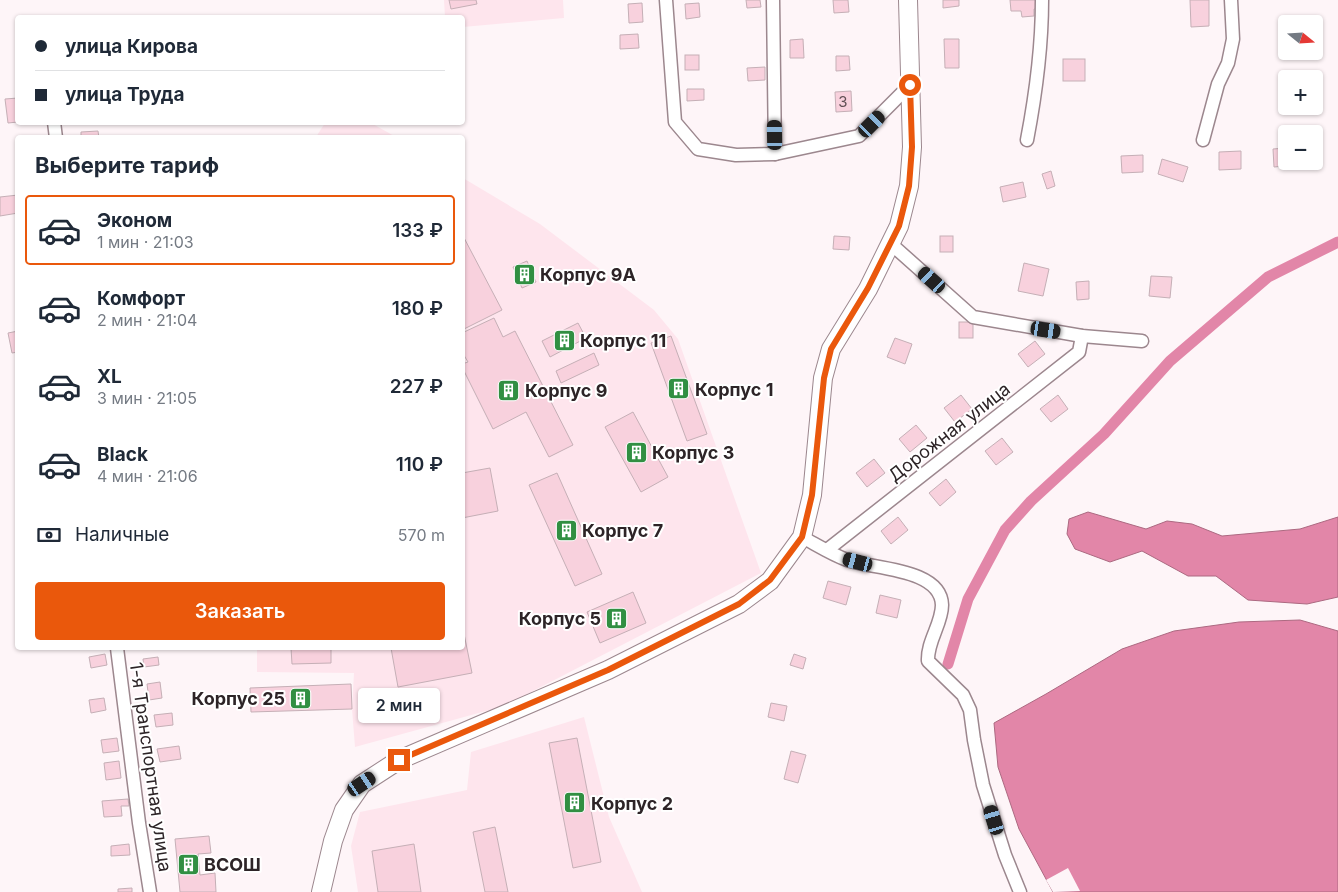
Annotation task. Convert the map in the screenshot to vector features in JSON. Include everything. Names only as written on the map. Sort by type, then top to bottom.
[{"type":"street","points":[[666,0],[675,122],[698,149],[736,155],[776,154],[859,136],[910,85]]},
{"type":"street","points":[[773,0],[776,154]]},
{"type":"street","points":[[321,892],[333,840],[341,817],[362,784],[399,760],[608,670],[739,604],[770,580],[802,537],[812,495],[824,378],[831,349],[868,288],[899,226],[909,186],[912,147],[908,0]]},
{"type":"street","points":[[1027,140],[1035,96],[1042,38],[1042,0]]},
{"type":"street","points":[[1203,140],[1218,84],[1228,63],[1233,40],[1232,0]]},
{"type":"street","points":[[890,243],[973,317],[1082,336],[1142,341]]},
{"type":"street","name":"Дорожная улица","points":[[827,550],[1079,352],[1082,336]]},
{"type":"street","points":[[802,537],[847,560],[912,574],[932,584],[939,592],[942,606],[928,651],[928,661],[963,695],[970,710],[983,785],[1005,855],[1020,892]]},
{"type":"street","name":"1-я Транспортная улица","points":[[117,650],[150,892]]},
{"type":"shaded area","points":[[444,0],[563,0],[564,18],[465,27],[465,15],[445,15]]},
{"type":"shaded area","points":[[324,125],[375,125],[392,135],[317,135]]},
{"type":"shaded area","points":[[465,179],[540,224],[654,310],[678,339],[761,573],[504,706],[355,747],[352,709],[354,673],[257,672],[257,650],[465,650]]},
{"type":"shaded area","points":[[1088,512],[1146,529],[1167,521],[1192,524],[1222,536],[1300,529],[1338,517],[1338,597],[1307,604],[1248,600],[1216,576],[1188,576],[1142,551],[1110,562],[1075,549],[1067,534],[1069,519]]},
{"type":"shaded area","points":[[1300,620],[1338,631],[1338,892],[1053,892],[1019,829],[998,767],[994,723],[1122,649],[1174,631],[1239,622]]},
{"type":"shaded area","points":[[584,717],[609,817],[642,892],[358,892],[351,846],[360,812],[467,790],[471,752]]},
{"type":"pier","points":[[1068,868],[1080,891],[1053,892],[1046,880]]},
{"type":"building","points":[[449,0],[476,0],[477,4],[451,9]]},
{"type":"building","points":[[746,0],[760,0],[761,7],[747,8]]},
{"type":"building","points":[[833,0],[848,0],[849,12],[834,13]]},
{"type":"building","points":[[943,0],[959,0],[959,6],[943,8]]},
{"type":"building","points":[[1010,0],[1039,0],[1039,9],[1034,9],[1034,16],[1022,17],[1021,11],[1011,11]]},
{"type":"building","points":[[1190,0],[1209,0],[1209,26],[1191,27]]},
{"type":"building","points":[[642,3],[643,22],[629,23],[628,4]]},
{"type":"building","points":[[699,3],[700,17],[686,19],[685,4]]},
{"type":"building","points":[[638,34],[639,48],[620,49],[620,35]]},
{"type":"building","points":[[803,39],[804,58],[790,58],[790,40]]},
{"type":"building","points":[[944,39],[959,39],[959,68],[945,68]]},
{"type":"building","points":[[685,55],[699,55],[699,70],[685,70]]},
{"type":"building","points":[[836,56],[849,56],[850,70],[836,71]]},
{"type":"building","points":[[1063,59],[1085,59],[1085,81],[1063,81]]},
{"type":"building","points":[[765,67],[765,80],[748,81],[747,68]]},
{"type":"building","points":[[687,89],[704,89],[704,100],[687,101]]},
{"type":"building","points":[[851,91],[852,111],[836,112],[835,92]]},
{"type":"building","points":[[15,98],[15,122],[8,123],[5,99]]},
{"type":"building","points":[[98,131],[99,135],[81,135],[81,132]]},
{"type":"building","points":[[1273,149],[1278,149],[1278,167],[1274,167]]},
{"type":"building","points":[[1241,151],[1241,169],[1219,170],[1219,152]]},
{"type":"building","points":[[1143,155],[1143,172],[1122,173],[1121,156]]},
{"type":"building","points":[[1162,159],[1188,167],[1183,182],[1158,174]]},
{"type":"building","points":[[1051,171],[1055,186],[1047,189],[1042,174]]},
{"type":"building","points":[[1023,182],[1026,197],[1003,202],[1000,187]]},
{"type":"building","points":[[15,195],[15,214],[0,216],[0,197]]},
{"type":"building","points":[[834,236],[850,237],[849,250],[833,249]]},
{"type":"building","points":[[940,236],[953,236],[953,252],[940,252]]},
{"type":"building","points":[[465,240],[502,310],[465,328]]},
{"type":"building","name":"Корпус 9А","points":[[527,261],[536,282],[522,288],[513,267]]},
{"type":"building","points":[[1024,263],[1049,269],[1043,296],[1018,291]]},
{"type":"building","points":[[1151,276],[1172,277],[1170,298],[1149,296]]},
{"type":"building","points":[[1089,281],[1089,299],[1077,300],[1076,282]]},
{"type":"building","name":"Корпус 9","points":[[494,318],[503,337],[515,331],[573,445],[549,457],[526,412],[493,429],[465,373],[465,363],[468,362],[465,357],[465,332]]},
{"type":"building","points":[[959,322],[973,322],[973,338],[959,338]]},
{"type":"building","name":"Корпус 11","points":[[578,323],[586,338],[550,357],[542,341]]},
{"type":"building","points":[[15,332],[15,352],[12,353],[8,333]]},
{"type":"building","name":"Корпус 1","points":[[671,336],[707,434],[687,441],[651,343]]},
{"type":"building","points":[[895,338],[912,344],[905,364],[887,357]]},
{"type":"building","points":[[1035,341],[1045,354],[1028,367],[1018,354]]},
{"type":"building","points":[[594,353],[599,365],[561,383],[556,371]]},
{"type":"building","points":[[961,395],[972,409],[955,422],[944,408]]},
{"type":"building","points":[[1058,395],[1068,409],[1051,422],[1040,409]]},
{"type":"building","name":"Корпус 3","points":[[633,412],[668,477],[641,492],[605,427]]},
{"type":"building","points":[[916,425],[927,438],[910,452],[899,439]]},
{"type":"building","points":[[1002,438],[1013,452],[996,465],[985,451]]},
{"type":"building","points":[[874,459],[885,473],[867,487],[856,473]]},
{"type":"building","points":[[490,468],[498,511],[465,517],[465,472]]},
{"type":"building","name":"Корпус 7","points":[[557,473],[602,574],[575,586],[529,485]]},
{"type":"building","points":[[946,479],[956,492],[940,506],[929,493]]},
{"type":"building","points":[[898,517],[908,530],[891,544],[881,531]]},
{"type":"building","points":[[828,581],[851,587],[846,605],[823,598]]},
{"type":"building","name":"Корпус 5","points":[[633,592],[646,623],[600,643],[587,612]]},
{"type":"building","points":[[880,595],[901,600],[897,618],[876,613]]},
{"type":"building","points":[[465,639],[472,673],[398,687],[391,650],[465,650]]},
{"type":"building","points":[[291,650],[331,650],[331,663],[292,664]]},
{"type":"building","points":[[105,654],[107,665],[91,668],[89,657]]},
{"type":"building","points":[[794,654],[806,658],[803,669],[790,665]]},
{"type":"building","points":[[158,657],[159,665],[144,667],[143,659]]},
{"type":"building","points":[[160,682],[162,698],[149,700],[147,684]]},
{"type":"building","name":"Корпус 25","points":[[351,684],[352,709],[251,712],[250,688]]},
{"type":"building","points":[[104,698],[106,710],[91,713],[89,700]]},
{"type":"building","points":[[771,703],[787,706],[784,721],[768,717]]},
{"type":"building","points":[[172,713],[173,725],[156,727],[154,715]]},
{"type":"building","points":[[117,738],[119,751],[103,753],[101,740]]},
{"type":"building","name":"Корпус 2","points":[[577,738],[601,862],[573,868],[549,743]]},
{"type":"building","points":[[179,746],[181,759],[160,762],[157,749]]},
{"type":"building","points":[[791,751],[806,755],[798,783],[784,779]]},
{"type":"building","points":[[119,761],[121,778],[106,780],[104,763]]},
{"type":"building","points":[[128,799],[129,806],[121,806],[122,816],[104,817],[102,801]]},
{"type":"building","points":[[495,827],[508,892],[485,892],[473,832]]},
{"type":"building","name":"ВСОШ","points":[[209,836],[211,853],[198,854],[200,875],[215,873],[216,892],[180,892],[175,839]]},
{"type":"building","points":[[129,844],[130,855],[111,856],[111,846]]},
{"type":"building","points":[[414,844],[421,892],[378,892],[372,851]]},
{"type":"building","points":[[132,888],[132,892],[118,892],[118,889]]},
{"type":"waterway","points":[[948,664],[968,599],[1005,530],[1031,501],[1104,434],[1170,361],[1268,277],[1338,242]]},
{"type":"place","name":"Корпус 9А","points":[[524,274]]},
{"type":"place","name":"Корпус 11","points":[[564,340]]},
{"type":"place","name":"Корпус 1","points":[[679,389]]},
{"type":"place","name":"Корпус 9","points":[[509,390]]},
{"type":"place","name":"Корпус 3","points":[[636,452]]},
{"type":"place","name":"Корпус 7","points":[[566,530]]},
{"type":"place","name":"Корпус 5","points":[[617,618]]},
{"type":"place","name":"Корпус 25","points":[[301,698]]},
{"type":"place","name":"Корпус 2","points":[[575,803]]},
{"type":"place","name":"ВСОШ","points":[[188,864]]},
{"type":"route","points":[[399,760],[608,670],[739,604],[770,580],[802,537],[812,495],[824,378],[831,349],[868,288],[899,226],[909,186],[912,147],[910,85]]}]
